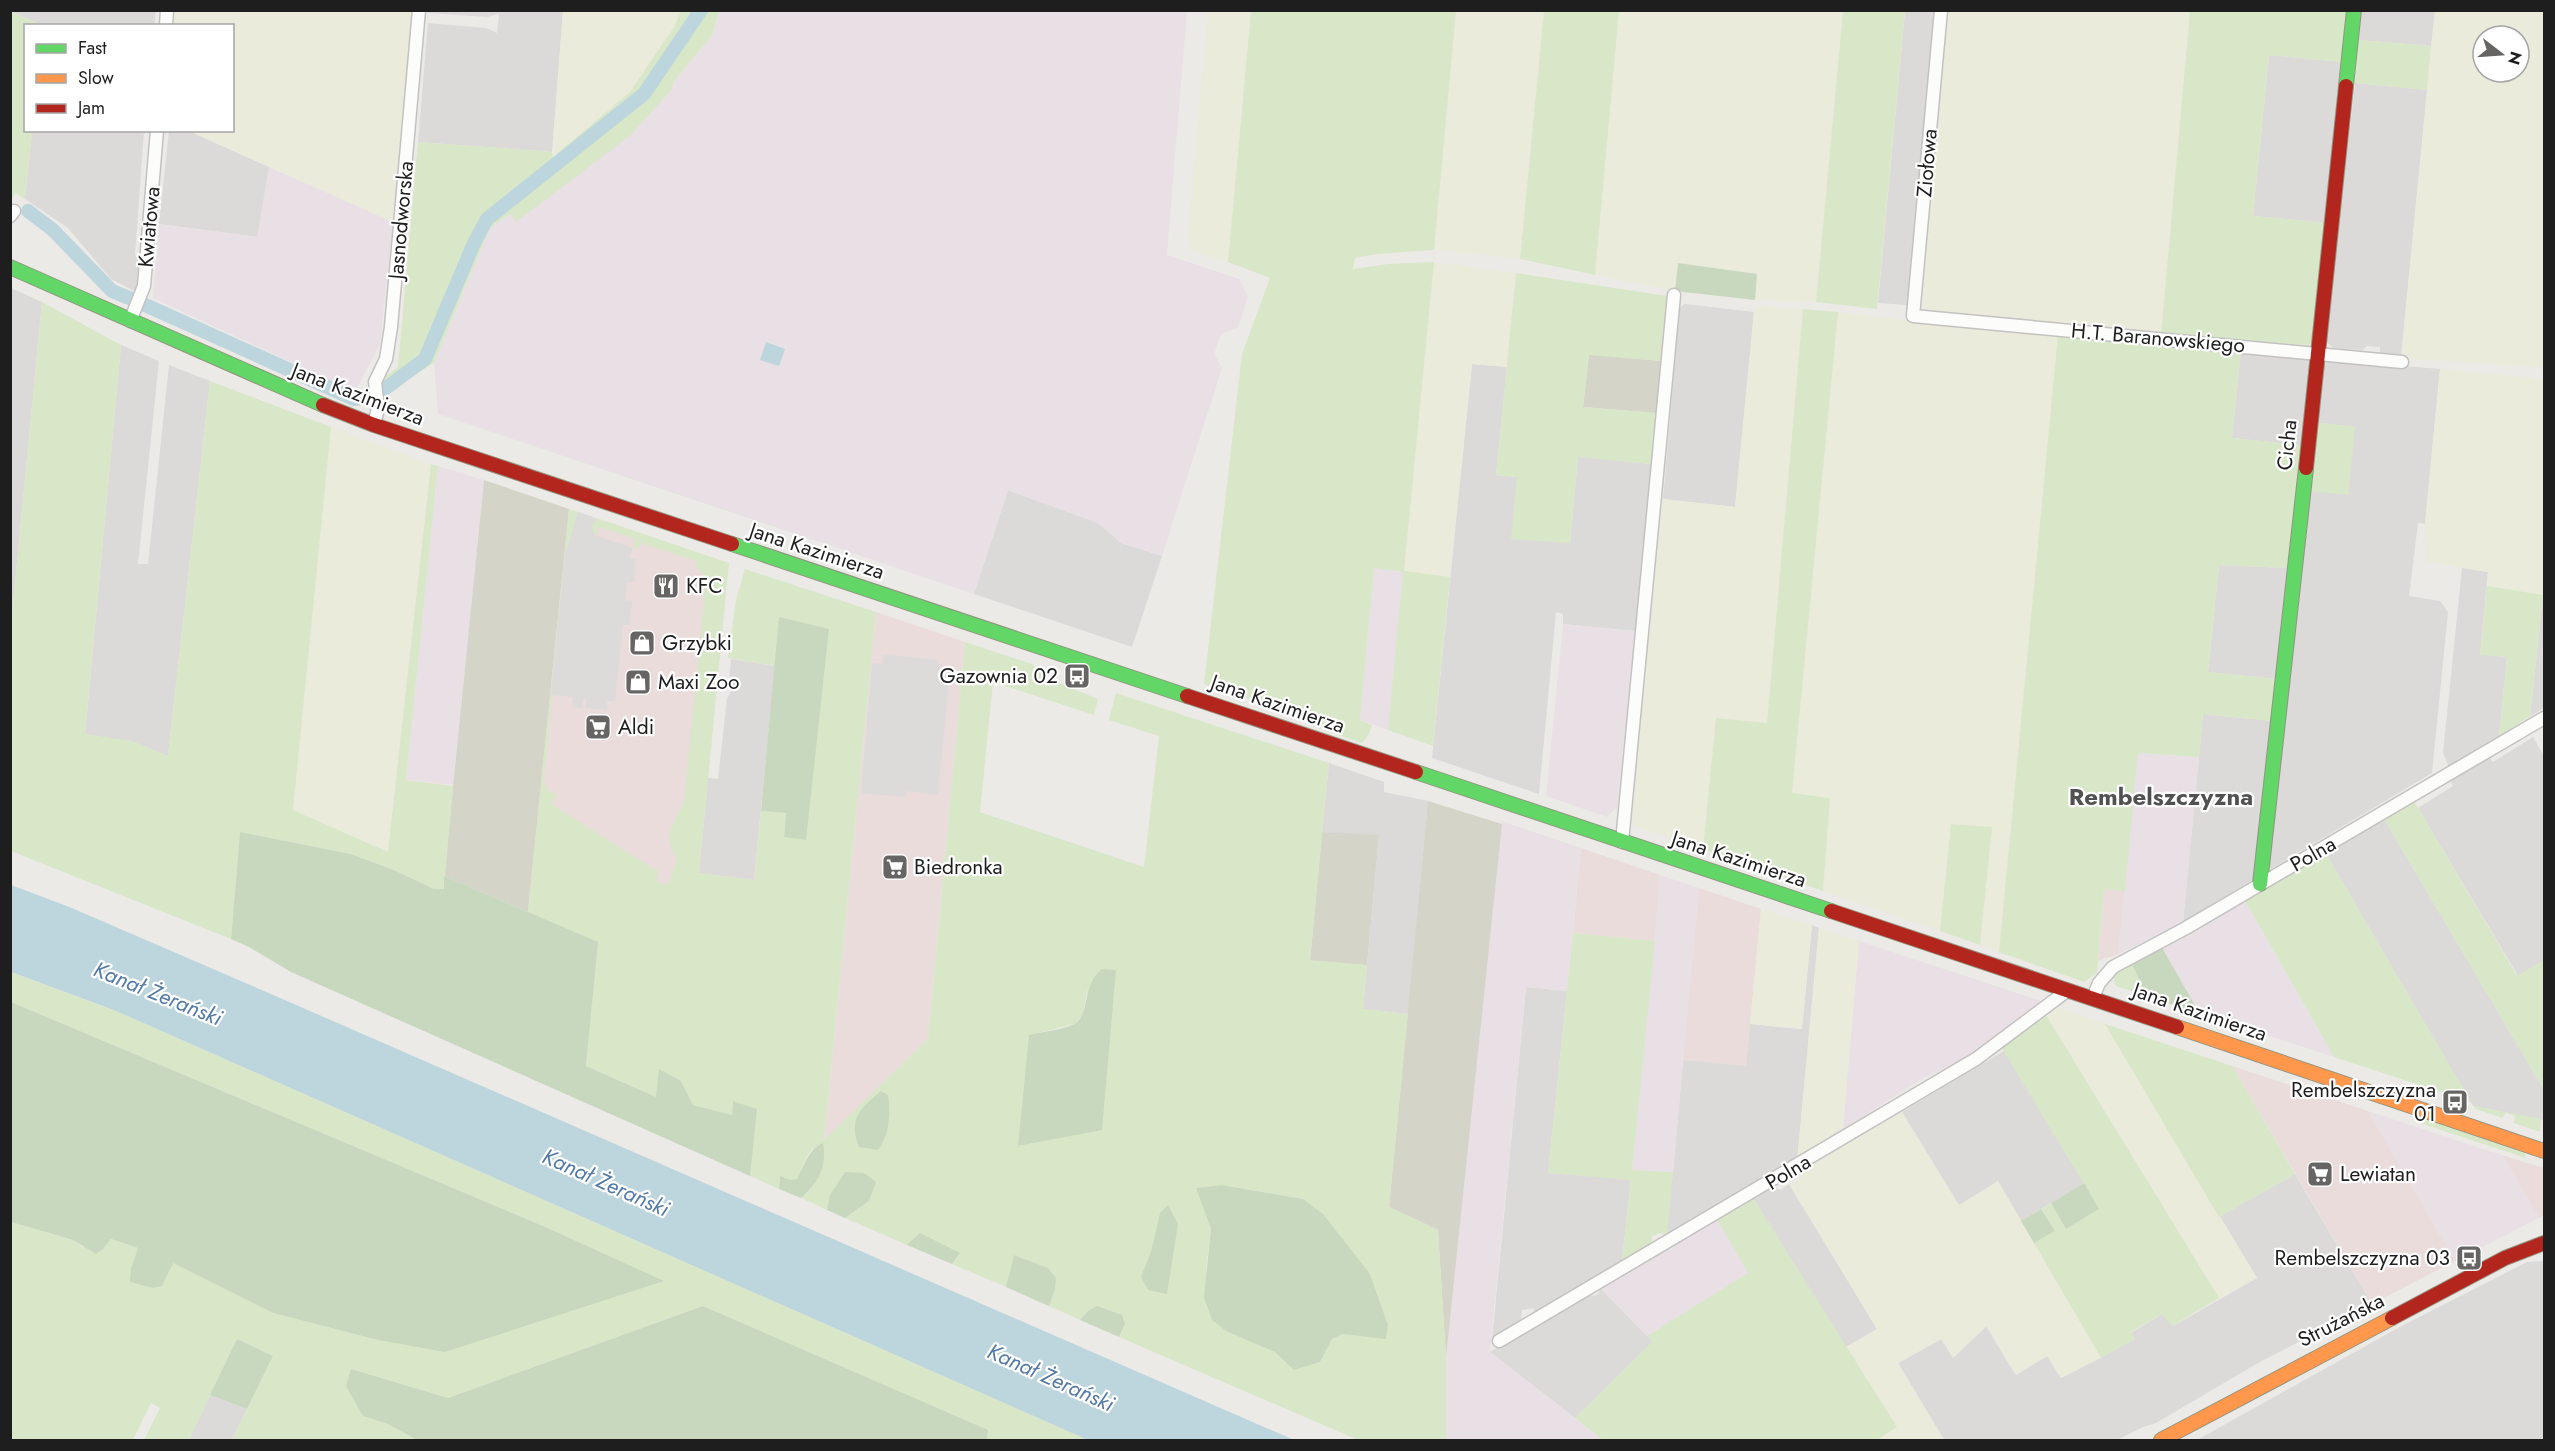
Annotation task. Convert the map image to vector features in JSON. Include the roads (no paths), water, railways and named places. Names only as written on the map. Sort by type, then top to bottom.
[{"type":"main road","name":"Cicha","points":[[2260,884],[2319,354],[2354,10]]},
{"type":"main road","name":"Jana Kazimierza","points":[[10,267],[284,389],[374,425],[2093,998],[2544,1151]]},
{"type":"main road","name":"Strużańska","points":[[2161,1440],[2495,1263],[2544,1243]]},
{"type":"street","name":"Jasnodworska","points":[[374,425],[378,408],[375,382],[386,358],[391,327],[419,10]]},
{"type":"street","name":"Ziołowa","points":[[1913,316],[1941,10]]},
{"type":"street","name":"Kwiatowa","points":[[130,321],[144,286],[157,132]]},
{"type":"street","points":[[1622,842],[1674,295]]},
{"type":"street","name":"H.T. Baranowskiego","points":[[1913,316],[2402,362]]},
{"type":"street","name":"Polna","points":[[2093,998],[2099,983],[2113,968],[2544,718]]},
{"type":"street","name":"Polna","points":[[1499,1341],[1976,1059],[2068,990]]},
{"type":"water","points":[[766,342],[785,349],[779,366],[760,360]]},
{"type":"water","name":"Kanał Żerański","points":[[11,885],[67,906],[271,994],[1294,1440],[1088,1440],[114,1010],[11,972]]},
{"type":"waterway","points":[[382,391],[425,359],[474,243],[487,219],[644,94],[701,10]]},
{"type":"waterway","points":[[28,211],[53,230],[112,291],[134,300]]},
{"type":"waterway","points":[[143,304],[354,399],[367,397]]},
{"type":"place","name":"KFC","points":[[666,586]]},
{"type":"place","name":"Grzybki","points":[[642,643]]},
{"type":"place","name":"Gazownia 02","points":[[1077,676]]},
{"type":"place","name":"Maxi Zoo","points":[[638,682]]},
{"type":"place","name":"Aldi","points":[[598,727]]},
{"type":"place","name":"Biedronka","points":[[895,867]]},
{"type":"place","name":"Rembelszczyzna 01","points":[[2455,1102]]},
{"type":"place","name":"Lewiatan","points":[[2320,1174]]},
{"type":"place","name":"Rembelszczyzna 03","points":[[2469,1258]]},
{"type":"district","name":"Rembelszczyzna","points":[[2161,797]]}]
